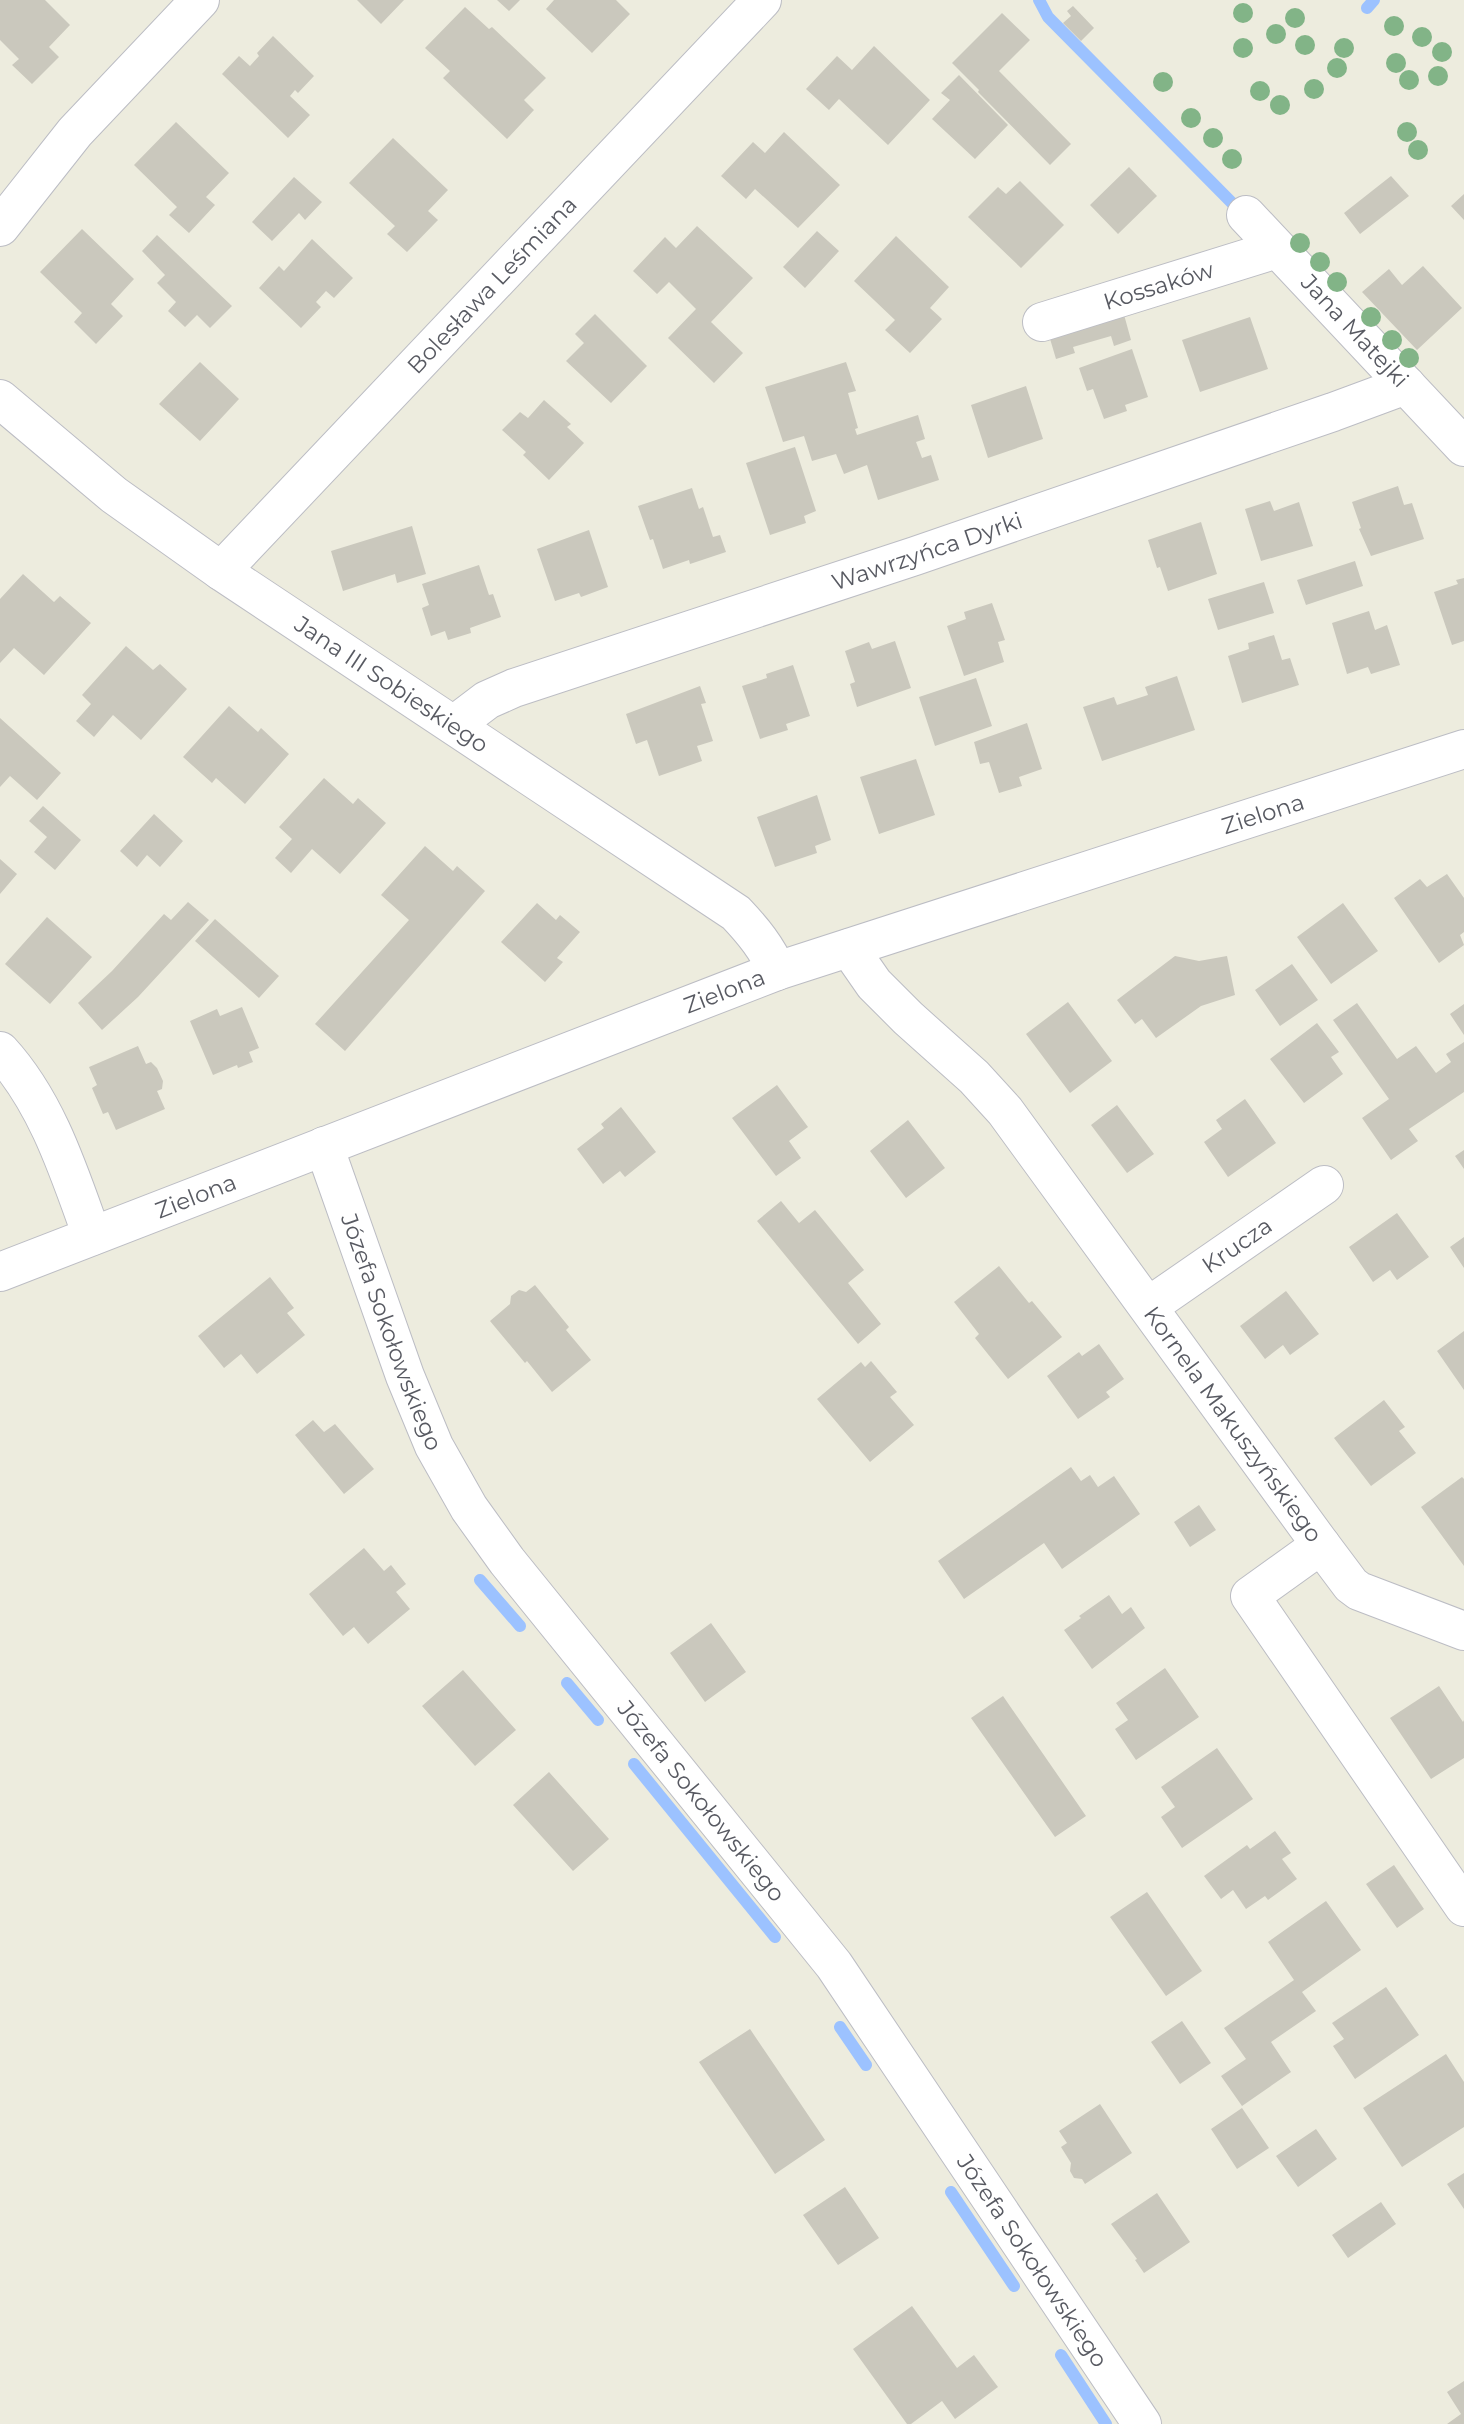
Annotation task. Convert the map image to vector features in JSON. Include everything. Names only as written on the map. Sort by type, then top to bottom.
[{"type":"street","points":[[0,227],[75,132],[200,0]]},
{"type":"street","name":"Bolesława Leśmiana","points":[[221,571],[762,0]]},
{"type":"street","name":"Jana Matejki","points":[[1246,215],[1464,447]]},
{"type":"street","name":"Kossaków","points":[[1042,322],[1277,249]]},
{"type":"street","name":"Wawrzyńca Dyrki","points":[[454,725],[487,700],[514,688],[928,551],[1406,385]]},
{"type":"street","name":"Jana III Sobieskiego","points":[[0,399],[114,495],[221,571],[736,913],[757,935],[777,971]]},
{"type":"street","name":"Zielona","points":[[0,1272],[777,971],[1464,749]]},
{"type":"street","name":"Kornela Makuszyńskiego","points":[[849,948],[874,984],[974,1077],[1005,1111],[1321,1545],[1250,1596],[1464,1907]]},
{"type":"street","points":[[0,1051],[19,1074],[60,1150],[92,1236]]},
{"type":"street","name":"Józefa Sokołowskiego","points":[[324,1146],[422,1419],[469,1508],[508,1561],[834,1965],[1142,2424]]},
{"type":"street","name":"Krucza","points":[[1149,1306],[1324,1185]]},
{"type":"street","points":[[1321,1545],[1350,1585],[1359,1591],[1464,1631]]},
{"type":"building","points":[[0,0],[45,0],[70,25],[49,47],[59,57],[32,84],[12,65],[19,59],[0,40]]},
{"type":"building","points":[[357,0],[404,0],[381,24]]},
{"type":"building","points":[[497,0],[520,0],[509,11]]},
{"type":"building","points":[[554,0],[616,0],[630,14],[592,53],[546,9]]},
{"type":"building","points":[[1073,6],[1094,28],[1081,41],[1063,23],[1071,16],[1067,11]]},
{"type":"building","points":[[465,7],[489,29],[492,27],[546,78],[524,100],[534,110],[507,139],[443,78],[450,71],[425,48]]},
{"type":"building","points":[[1002,13],[1030,40],[999,71],[1071,144],[1050,165],[952,63]]},
{"type":"building","points":[[273,36],[314,76],[298,93],[295,90],[290,96],[310,115],[288,138],[222,74],[239,56],[250,66],[259,56],[257,53]]},
{"type":"building","points":[[874,46],[930,100],[888,145],[839,99],[829,110],[806,89],[837,56],[852,70]]},
{"type":"building","points":[[959,75],[1008,125],[975,159],[932,119],[950,100],[941,93]]},
{"type":"building","points":[[176,122],[229,173],[206,197],[215,205],[189,233],[169,215],[177,207],[134,165]]},
{"type":"building","points":[[784,132],[840,185],[798,228],[755,189],[746,199],[721,176],[753,142],[765,153]]},
{"type":"building","points":[[393,138],[448,190],[428,211],[438,220],[407,252],[387,234],[395,226],[349,183]]},
{"type":"building","points":[[1129,167],[1157,196],[1118,234],[1090,205]]},
{"type":"building","points":[[1391,176],[1409,196],[1360,234],[1344,213]]},
{"type":"building","points":[[294,177],[322,202],[305,220],[299,213],[272,241],[252,222]]},
{"type":"building","points":[[1020,181],[1064,225],[1021,268],[968,217],[998,187],[1006,194]]},
{"type":"building","points":[[1464,194],[1464,220],[1451,206]]},
{"type":"building","points":[[697,226],[753,278],[711,322],[743,353],[714,383],[668,338],[696,309],[669,282],[657,294],[633,271],[665,237],[676,248]]},
{"type":"building","points":[[82,229],[134,279],[111,304],[123,316],[96,344],[74,322],[82,313],[40,272]]},
{"type":"building","points":[[817,231],[839,251],[805,288],[783,267]]},
{"type":"building","points":[[157,235],[232,306],[210,328],[197,315],[185,327],[168,311],[176,302],[157,283],[165,275],[142,251]]},
{"type":"building","points":[[896,236],[949,287],[930,308],[942,319],[910,353],[885,330],[895,320],[854,281]]},
{"type":"building","points":[[312,239],[353,278],[334,298],[326,291],[316,302],[321,307],[301,328],[259,288],[279,266],[284,271]]},
{"type":"building","points":[[1423,266],[1462,308],[1417,350],[1362,292],[1389,269],[1402,285]]},
{"type":"building","points":[[1123,311],[1131,340],[1114,346],[1111,336],[1073,347],[1075,353],[1056,359],[1048,332]]},
{"type":"building","points":[[595,314],[647,366],[611,403],[566,361],[584,343],[575,334]]},
{"type":"building","points":[[1250,317],[1268,369],[1200,392],[1182,340]]},
{"type":"building","points":[[1132,349],[1148,397],[1125,405],[1127,411],[1104,419],[1093,389],[1087,391],[1079,368]]},
{"type":"building","points":[[200,362],[239,399],[200,441],[159,404]]},
{"type":"building","points":[[846,362],[856,391],[848,393],[858,428],[855,429],[857,435],[918,415],[925,439],[916,442],[922,458],[931,455],[939,480],[878,500],[867,465],[844,474],[836,454],[812,461],[804,436],[783,442],[765,387]]},
{"type":"building","points":[[1026,386],[1043,439],[988,458],[971,405]]},
{"type":"building","points":[[544,400],[571,424],[567,427],[584,443],[549,480],[523,455],[526,452],[502,430],[520,412],[528,418]]},
{"type":"building","points":[[795,447],[816,511],[804,516],[806,523],[770,535],[746,463]]},
{"type":"building","points":[[1398,486],[1404,505],[1412,503],[1424,539],[1371,556],[1359,529],[1361,528],[1352,502]]},
{"type":"building","points":[[692,488],[699,509],[703,507],[713,537],[720,535],[726,552],[690,564],[689,560],[663,569],[638,506]]},
{"type":"building","points":[[1270,501],[1274,511],[1299,502],[1313,546],[1261,561],[1245,509]]},
{"type":"building","points":[[1201,522],[1217,574],[1168,591],[1148,540]]},
{"type":"building","points":[[412,526],[426,574],[397,583],[395,574],[343,591],[331,551]]},
{"type":"building","points":[[589,530],[608,587],[581,597],[579,593],[555,601],[537,549]]},
{"type":"building","points":[[1355,561],[1363,586],[1306,605],[1297,580]]},
{"type":"building","points":[[479,565],[489,595],[493,594],[501,617],[470,628],[471,633],[448,640],[445,631],[431,636],[422,608],[429,605],[422,584]]},
{"type":"building","points":[[23,574],[54,602],[60,596],[91,623],[44,675],[14,648],[0,663],[0,599]]},
{"type":"building","points":[[1464,578],[1464,641],[1452,645],[1434,592],[1458,584],[1456,580]]},
{"type":"building","points":[[1264,582],[1274,613],[1218,630],[1208,599]]},
{"type":"building","points":[[992,603],[1005,640],[998,642],[1004,662],[964,676],[947,626],[966,619],[964,612]]},
{"type":"building","points":[[1369,611],[1375,630],[1387,625],[1400,665],[1371,674],[1368,667],[1347,674],[1332,623]]},
{"type":"building","points":[[1274,635],[1282,660],[1290,658],[1299,685],[1242,703],[1228,656],[1249,649],[1248,643]]},
{"type":"building","points":[[895,641],[911,688],[857,707],[850,684],[855,682],[845,651],[869,642],[872,649]]},
{"type":"building","points":[[126,646],[153,670],[160,664],[187,689],[141,740],[113,715],[94,737],[76,721],[91,704],[82,695]]},
{"type":"building","points":[[793,665],[810,716],[786,724],[788,730],[760,739],[742,686],[767,678],[766,674]]},
{"type":"building","points":[[1177,676],[1195,730],[1102,761],[1083,707],[1114,697],[1117,705],[1148,695],[1145,687]]},
{"type":"building","points":[[976,678],[992,726],[935,746],[919,697]]},
{"type":"building","points":[[700,686],[706,703],[701,704],[713,741],[697,746],[702,761],[659,776],[647,740],[636,744],[626,714]]},
{"type":"building","points":[[229,706],[258,732],[261,728],[289,754],[245,804],[216,778],[212,783],[183,757]]},
{"type":"building","points":[[0,718],[61,773],[37,800],[10,776],[0,787]]},
{"type":"building","points":[[1027,723],[1042,769],[1019,777],[1022,786],[999,793],[989,762],[980,764],[974,742]]},
{"type":"building","points":[[916,759],[935,815],[879,834],[860,777]]},
{"type":"building","points":[[324,778],[353,804],[358,798],[386,823],[340,874],[312,849],[291,873],[275,858],[292,839],[279,827]]},
{"type":"building","points":[[817,795],[831,840],[815,846],[817,853],[775,867],[757,817]]},
{"type":"building","points":[[43,806],[81,840],[55,870],[34,852],[47,837],[29,821]]},
{"type":"building","points":[[154,814],[183,841],[160,867],[147,855],[137,867],[120,851]]},
{"type":"building","points":[[425,846],[453,871],[457,866],[485,891],[345,1051],[315,1024],[409,920],[381,895]]},
{"type":"building","points":[[0,859],[17,874],[0,894]]},
{"type":"building","points":[[1447,874],[1464,898],[1464,932],[1460,935],[1464,945],[1439,963],[1394,898],[1420,879],[1427,887]]},
{"type":"building","points":[[188,902],[209,920],[138,997],[102,1030],[78,1003],[112,971],[164,914],[171,920]]},
{"type":"building","points":[[537,903],[556,920],[560,915],[580,932],[557,958],[563,962],[545,982],[501,942]]},
{"type":"building","points":[[1343,903],[1378,951],[1331,984],[1297,937]]},
{"type":"building","points":[[47,917],[92,957],[50,1004],[5,964]]},
{"type":"building","points":[[215,919],[279,976],[259,998],[195,941]]},
{"type":"building","points":[[1175,956],[1199,961],[1227,956],[1235,995],[1201,1006],[1156,1038],[1142,1019],[1135,1024],[1117,1000]]},
{"type":"building","points":[[1292,964],[1318,1000],[1280,1026],[1255,990]]},
{"type":"building","points":[[1068,1002],[1112,1061],[1070,1093],[1026,1034]]},
{"type":"building","points":[[1357,1003],[1397,1059],[1416,1046],[1436,1073],[1451,1062],[1446,1054],[1464,1042],[1464,1092],[1409,1129],[1418,1141],[1391,1160],[1362,1118],[1389,1099],[1333,1020]]},
{"type":"building","points":[[1464,1004],[1464,1035],[1450,1014]]},
{"type":"building","points":[[242,1007],[259,1048],[249,1052],[253,1062],[213,1075],[190,1021],[217,1009],[220,1016]]},
{"type":"building","points":[[1317,1023],[1339,1052],[1331,1057],[1343,1074],[1304,1103],[1270,1059]]},
{"type":"building","points":[[138,1046],[146,1064],[151,1062],[157,1068],[163,1081],[162,1089],[157,1091],[165,1109],[116,1130],[108,1112],[103,1114],[92,1088],[97,1085],[89,1067]]},
{"type":"building","points":[[777,1085],[808,1127],[789,1141],[801,1158],[776,1176],[732,1118]]},
{"type":"building","points":[[1245,1099],[1276,1143],[1228,1177],[1204,1142],[1222,1129],[1216,1120]]},
{"type":"building","points":[[1117,1105],[1154,1154],[1127,1173],[1091,1125]]},
{"type":"building","points":[[621,1107],[656,1152],[625,1177],[620,1171],[603,1184],[577,1149],[604,1128],[601,1124]]},
{"type":"building","points":[[908,1120],[945,1168],[906,1198],[870,1151]]},
{"type":"building","points":[[1464,1150],[1464,1169],[1455,1156]]},
{"type":"building","points":[[781,1201],[799,1223],[815,1210],[864,1270],[848,1283],[881,1324],[858,1344],[757,1221]]},
{"type":"building","points":[[1397,1213],[1429,1257],[1397,1280],[1390,1270],[1373,1282],[1349,1247]]},
{"type":"building","points":[[1464,1237],[1464,1268],[1450,1247]]},
{"type":"building","points":[[999,1266],[1029,1303],[1032,1301],[1062,1337],[1008,1379],[975,1338],[979,1334],[954,1302]]},
{"type":"building","points":[[270,1277],[294,1308],[287,1313],[305,1335],[257,1374],[241,1354],[224,1368],[198,1336]]},
{"type":"building","points":[[535,1285],[569,1327],[566,1330],[591,1360],[552,1392],[490,1321],[510,1304],[511,1296],[519,1290],[526,1292]]},
{"type":"building","points":[[1286,1291],[1319,1334],[1290,1355],[1283,1345],[1265,1359],[1240,1326]]},
{"type":"building","points":[[1464,1331],[1464,1390],[1437,1351]]},
{"type":"building","points":[[1099,1344],[1124,1379],[1106,1392],[1110,1397],[1078,1419],[1047,1376],[1079,1352],[1082,1356]]},
{"type":"building","points":[[871,1361],[897,1392],[890,1397],[914,1425],[870,1462],[817,1399],[861,1362],[865,1367]]},
{"type":"building","points":[[1384,1400],[1405,1427],[1399,1431],[1416,1453],[1371,1486],[1334,1438]]},
{"type":"building","points":[[313,1420],[324,1432],[335,1424],[374,1469],[344,1494],[295,1435]]},
{"type":"building","points":[[1071,1467],[1081,1481],[1090,1475],[1098,1487],[1114,1476],[1140,1514],[1062,1569],[1044,1543],[964,1599],[938,1561]]},
{"type":"building","points":[[1462,1477],[1464,1479],[1464,1566],[1421,1507]]},
{"type":"building","points":[[1199,1505],[1216,1530],[1190,1547],[1174,1522]]},
{"type":"building","points":[[364,1548],[384,1571],[391,1565],[406,1584],[396,1592],[410,1609],[368,1644],[354,1627],[343,1636],[309,1594]]},
{"type":"building","points":[[1109,1595],[1122,1614],[1131,1607],[1145,1628],[1092,1669],[1064,1630]]},
{"type":"building","points":[[711,1623],[746,1672],[705,1702],[670,1653]]},
{"type":"building","points":[[1165,1668],[1199,1717],[1136,1760],[1115,1729],[1128,1720],[1116,1703]]},
{"type":"building","points":[[463,1670],[516,1730],[475,1766],[422,1706]]},
{"type":"building","points":[[1439,1686],[1463,1722],[1464,1720],[1464,1758],[1431,1779],[1390,1718]]},
{"type":"building","points":[[1003,1696],[1086,1816],[1055,1837],[971,1718]]},
{"type":"building","points":[[1217,1748],[1253,1799],[1182,1848],[1161,1817],[1175,1807],[1161,1787]]},
{"type":"building","points":[[549,1772],[609,1839],[573,1871],[513,1805]]},
{"type":"building","points":[[1275,1831],[1291,1853],[1282,1859],[1297,1879],[1268,1900],[1265,1896],[1246,1909],[1233,1890],[1221,1899],[1204,1876],[1247,1845],[1250,1849]]},
{"type":"building","points":[[1394,1865],[1424,1909],[1397,1928],[1366,1884]]},
{"type":"building","points":[[1147,1892],[1202,1971],[1166,1996],[1110,1917]]},
{"type":"building","points":[[1326,1901],[1361,1950],[1302,1992],[1316,2011],[1271,2042],[1291,2072],[1242,2106],[1221,2076],[1246,2059],[1224,2028],[1294,1980],[1268,1942]]},
{"type":"building","points":[[1386,1987],[1419,2035],[1355,2079],[1333,2046],[1344,2039],[1332,2023]]},
{"type":"building","points":[[1182,2021],[1211,2063],[1180,2084],[1151,2042]]},
{"type":"building","points":[[750,2029],[825,2140],[775,2174],[699,2062]]},
{"type":"building","points":[[1446,2054],[1464,2082],[1464,2127],[1402,2167],[1363,2108]]},
{"type":"building","points":[[1100,2104],[1132,2153],[1085,2184],[1082,2179],[1074,2178],[1070,2171],[1071,2163],[1061,2147],[1067,2143],[1059,2131]]},
{"type":"building","points":[[1242,2108],[1269,2148],[1237,2169],[1211,2129]]},
{"type":"building","points":[[1316,2129],[1337,2159],[1298,2187],[1276,2156]]},
{"type":"building","points":[[1464,2173],[1464,2209],[1447,2184]]},
{"type":"building","points":[[845,2187],[879,2238],[838,2265],[803,2215]]},
{"type":"building","points":[[1157,2193],[1190,2242],[1144,2273],[1111,2224]]},
{"type":"building","points":[[1381,2202],[1396,2224],[1348,2258],[1332,2235]]},
{"type":"building","points":[[912,2306],[957,2368],[974,2355],[998,2387],[955,2419],[942,2401],[911,2424],[907,2424],[853,2349]]},
{"type":"building","points":[[1464,2381],[1464,2424],[1447,2424],[1461,2414],[1447,2392]]},
{"type":"waterway","points":[[1039,0],[1048,17],[1238,209]]},
{"type":"waterway","points":[[1367,8],[1374,0]]},
{"type":"waterway","points":[[480,1580],[520,1626]]},
{"type":"waterway","points":[[567,1683],[598,1720]]},
{"type":"waterway","points":[[634,1764],[775,1937]]},
{"type":"waterway","points":[[840,2027],[866,2065]]},
{"type":"waterway","points":[[951,2192],[1014,2286]]},
{"type":"waterway","points":[[1061,2355],[1106,2424]]}]
